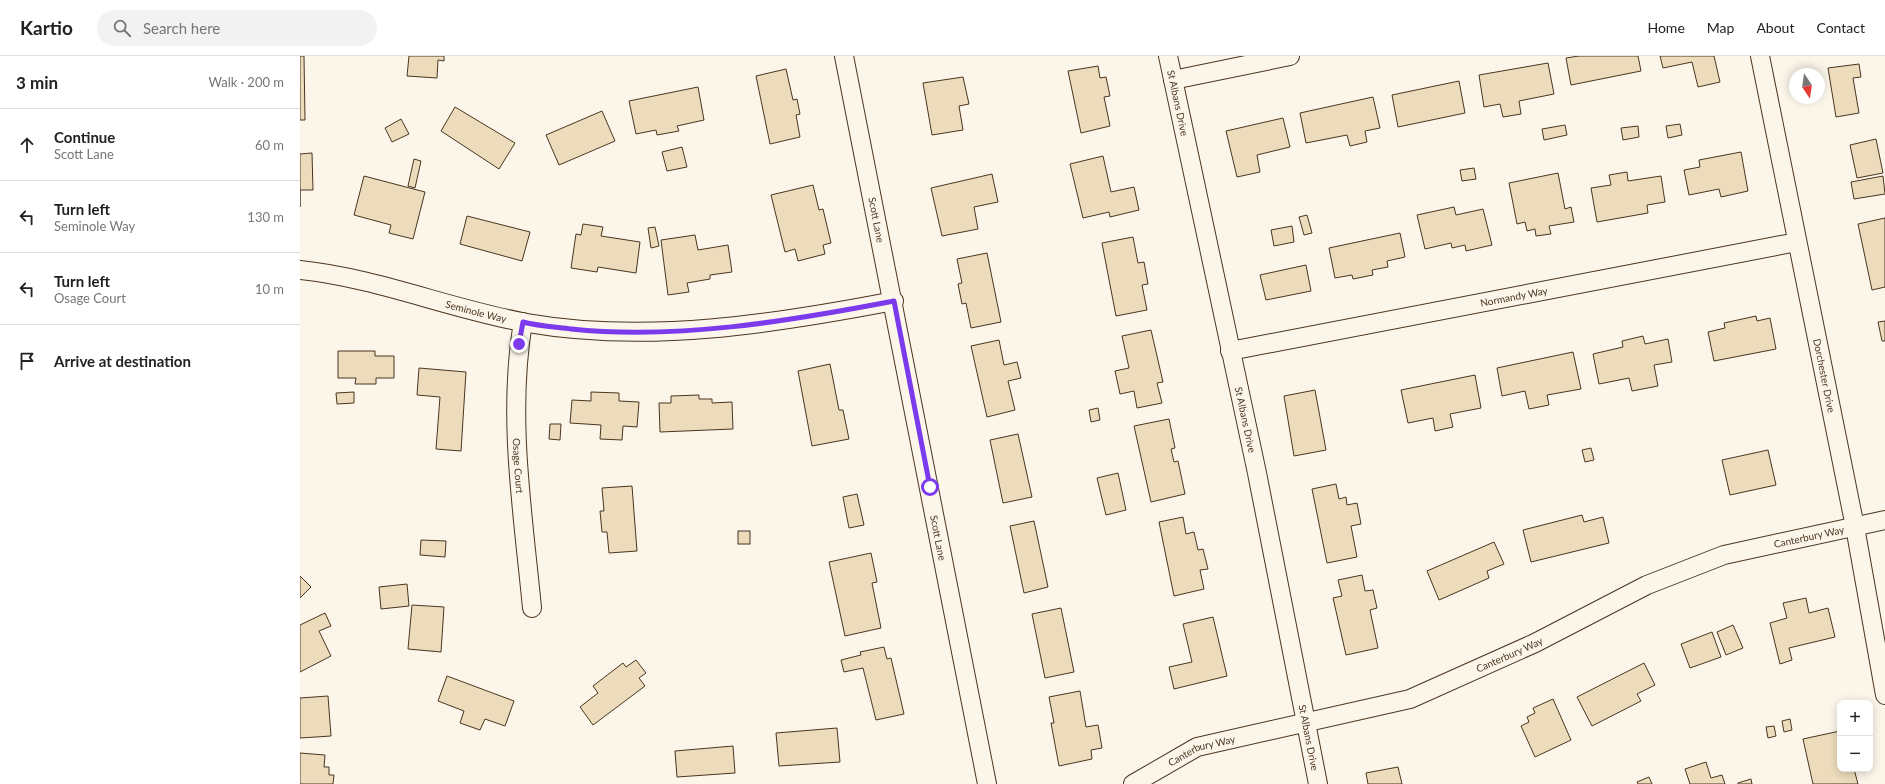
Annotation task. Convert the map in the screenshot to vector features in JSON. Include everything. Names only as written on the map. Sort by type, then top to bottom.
[{"type":"street","name":"Scott Lane","points":[[844,56],[894,301],[987,784]]},
{"type":"street","name":"St Albans Drive","points":[[1168,56],[1257,473],[1318,784]]},
{"type":"street","points":[[1173,80],[1290,56]]},
{"type":"street","name":"Dorchester Drive","points":[[1760,56],[1855,527],[1885,695]]},
{"type":"street","name":"Normandy Way","points":[[1230,351],[1798,242]]},
{"type":"street","name":"Seminole Way","points":[[300,270],[354,279],[471,311],[523,322],[608,332],[682,330],[794,318],[894,301]]},
{"type":"street","name":"Osage Court","points":[[523,322],[517,360],[515,415],[532,608]]},
{"type":"street","name":"Canterbury Way","points":[[1133,784],[1197,747],[1410,699],[1535,643],[1647,585],[1724,555],[1885,520]]},
{"type":"building","points":[[300,56],[304,56],[305,120],[300,120]]},
{"type":"building","points":[[409,56],[444,56],[444,61],[438,60],[437,78],[407,76]]},
{"type":"building","points":[[1579,56],[1638,56],[1641,71],[1571,85],[1566,58]]},
{"type":"building","points":[[1660,56],[1714,56],[1720,82],[1698,87],[1692,62],[1663,68]]},
{"type":"building","points":[[1548,63],[1554,94],[1519,101],[1521,114],[1503,117],[1500,104],[1484,107],[1479,75]]},
{"type":"building","points":[[1859,64],[1861,77],[1853,78],[1859,113],[1836,117],[1828,68]]},
{"type":"building","points":[[1098,66],[1100,78],[1106,77],[1110,96],[1104,97],[1110,126],[1081,133],[1068,71]]},
{"type":"building","points":[[786,69],[793,100],[797,99],[800,114],[796,115],[800,137],[770,144],[756,76]]},
{"type":"building","points":[[963,77],[969,104],[959,106],[963,130],[932,135],[923,83]]},
{"type":"building","points":[[1459,81],[1465,113],[1398,127],[1392,95]]},
{"type":"building","points":[[698,87],[704,120],[677,126],[679,131],[657,135],[656,130],[636,134],[629,101]]},
{"type":"building","points":[[1373,97],[1380,128],[1365,131],[1367,142],[1350,146],[1347,135],[1306,143],[1300,113]]},
{"type":"building","points":[[455,107],[515,143],[499,169],[441,131]]},
{"type":"building","points":[[602,111],[615,141],[559,165],[546,135]]},
{"type":"building","points":[[1283,118],[1290,147],[1257,155],[1260,172],[1237,177],[1226,131]]},
{"type":"building","points":[[401,119],[409,134],[392,142],[385,128]]},
{"type":"building","points":[[1680,124],[1682,135],[1668,138],[1666,126]]},
{"type":"building","points":[[1565,125],[1567,135],[1544,140],[1542,129]]},
{"type":"building","points":[[1638,126],[1639,137],[1623,140],[1621,128]]},
{"type":"building","points":[[1876,139],[1883,173],[1857,178],[1850,145]]},
{"type":"building","points":[[682,147],[687,167],[667,171],[662,152]]},
{"type":"building","points":[[1741,152],[1748,191],[1721,197],[1719,189],[1689,195],[1684,170],[1700,167],[1699,160]]},
{"type":"building","points":[[312,153],[313,190],[300,190],[300,154]]},
{"type":"building","points":[[1103,156],[1111,192],[1134,187],[1139,210],[1110,217],[1109,212],[1083,218],[1070,164]]},
{"type":"building","points":[[414,159],[421,161],[415,188],[408,186]]},
{"type":"building","points":[[1474,168],[1476,179],[1462,181],[1460,170]]},
{"type":"building","points":[[1627,172],[1628,181],[1661,176],[1665,202],[1647,205],[1648,213],[1597,222],[1591,188],[1611,185],[1609,175]]},
{"type":"building","points":[[1558,173],[1565,209],[1571,207],[1574,222],[1549,226],[1551,234],[1536,236],[1535,229],[1527,231],[1525,222],[1517,224],[1509,183]]},
{"type":"building","points":[[992,174],[998,202],[974,207],[978,229],[942,236],[931,188]]},
{"type":"building","points":[[364,176],[425,192],[413,239],[389,233],[391,225],[354,215]]},
{"type":"building","points":[[1883,176],[1885,194],[1854,199],[1851,182]]},
{"type":"building","points":[[813,185],[819,210],[823,209],[831,243],[823,245],[825,254],[798,261],[795,249],[785,252],[771,195]]},
{"type":"building","points":[[1454,207],[1456,215],[1483,209],[1492,245],[1466,251],[1465,245],[1452,248],[1451,243],[1425,249],[1417,215]]},
{"type":"building","points":[[1307,215],[1312,233],[1304,235],[1299,217]]},
{"type":"building","points":[[467,216],[530,232],[522,261],[460,244]]},
{"type":"building","points":[[1885,218],[1885,287],[1872,290],[1858,224]]},
{"type":"building","points":[[583,224],[603,227],[601,236],[640,242],[636,273],[598,267],[597,272],[571,268],[576,234],[581,235]]},
{"type":"building","points":[[1292,226],[1294,242],[1274,246],[1271,230]]},
{"type":"building","points":[[655,227],[659,246],[651,248],[648,228]]},
{"type":"building","points":[[1400,233],[1405,257],[1387,261],[1388,267],[1372,270],[1373,275],[1353,279],[1352,275],[1335,278],[1329,248]]},
{"type":"building","points":[[695,235],[698,250],[728,245],[732,272],[710,275],[710,279],[687,283],[689,292],[668,295],[661,240]]},
{"type":"building","points":[[1133,237],[1138,263],[1144,262],[1148,284],[1142,285],[1147,310],[1116,316],[1102,243]]},
{"type":"building","points":[[987,253],[1001,322],[971,328],[966,303],[962,304],[958,284],[962,283],[957,259]]},
{"type":"building","points":[[1306,265],[1311,291],[1266,300],[1260,275]]},
{"type":"building","points":[[1756,316],[1757,321],[1770,318],[1776,349],[1714,361],[1708,332],[1725,328],[1724,323]]},
{"type":"building","points":[[1885,321],[1885,341],[1882,341],[1878,322]]},
{"type":"building","points":[[1151,330],[1163,382],[1157,383],[1162,403],[1137,408],[1134,391],[1120,394],[1115,371],[1129,368],[1122,336]]},
{"type":"building","points":[[1643,336],[1645,344],[1668,339],[1672,362],[1654,365],[1658,386],[1632,391],[1629,378],[1599,384],[1593,354],[1623,347],[1622,341]]},
{"type":"building","points":[[999,340],[1004,365],[1017,362],[1021,378],[1008,381],[1015,410],[987,417],[971,346]]},
{"type":"building","points":[[338,351],[375,351],[375,356],[394,356],[394,378],[376,378],[376,384],[355,384],[356,378],[338,378]]},
{"type":"building","points":[[1573,352],[1581,389],[1547,395],[1549,405],[1529,409],[1525,391],[1502,396],[1497,368]]},
{"type":"building","points":[[830,364],[839,410],[843,410],[849,439],[812,446],[798,371]]},
{"type":"building","points":[[419,368],[466,372],[461,451],[436,449],[440,397],[417,395]]},
{"type":"building","points":[[1475,375],[1481,408],[1450,414],[1453,427],[1435,431],[1433,418],[1408,423],[1401,390]]},
{"type":"building","points":[[1315,390],[1326,450],[1294,456],[1284,396]]},
{"type":"building","points":[[354,392],[354,403],[337,404],[336,393]]},
{"type":"building","points":[[591,392],[619,393],[619,401],[639,402],[637,427],[623,426],[622,440],[600,439],[601,425],[570,423],[572,400],[591,401]]},
{"type":"building","points":[[699,395],[699,399],[712,399],[712,403],[732,402],[733,429],[660,432],[659,403],[671,403],[671,396]]},
{"type":"building","points":[[1098,408],[1100,420],[1091,422],[1089,410]]},
{"type":"building","points":[[1169,419],[1175,448],[1171,449],[1174,462],[1178,461],[1185,494],[1151,502],[1134,426]]},
{"type":"building","points":[[550,424],[561,424],[560,440],[549,439]]},
{"type":"building","points":[[1018,434],[1032,497],[1003,503],[990,440]]},
{"type":"building","points":[[1591,448],[1594,460],[1585,462],[1582,450]]},
{"type":"building","points":[[1768,450],[1776,485],[1730,495],[1722,460]]},
{"type":"building","points":[[1118,473],[1126,510],[1106,515],[1097,478]]},
{"type":"building","points":[[1336,484],[1339,499],[1346,497],[1347,505],[1357,503],[1361,524],[1351,526],[1357,557],[1327,563],[1312,489]]},
{"type":"building","points":[[632,486],[637,551],[609,553],[607,532],[602,532],[600,511],[604,511],[602,488]]},
{"type":"building","points":[[857,494],[864,525],[849,528],[843,497]]},
{"type":"building","points":[[1582,515],[1584,522],[1603,517],[1609,543],[1531,562],[1523,530]]},
{"type":"building","points":[[1183,517],[1186,534],[1194,532],[1198,550],[1203,549],[1208,569],[1200,570],[1204,589],[1174,596],[1159,522]]},
{"type":"building","points":[[1034,521],[1048,587],[1024,593],[1010,526]]},
{"type":"building","points":[[738,531],[750,531],[750,544],[738,544]]},
{"type":"building","points":[[421,540],[446,541],[445,557],[420,555]]},
{"type":"building","points":[[1494,542],[1504,564],[1487,571],[1489,578],[1439,600],[1427,571]]},
{"type":"building","points":[[871,553],[877,582],[872,583],[881,628],[845,636],[829,562]]},
{"type":"building","points":[[1362,575],[1365,591],[1373,590],[1377,608],[1370,610],[1378,648],[1346,655],[1333,598],[1342,596],[1338,580]]},
{"type":"building","points":[[300,576],[311,587],[300,598]]},
{"type":"building","points":[[407,584],[409,606],[381,609],[379,587]]},
{"type":"building","points":[[1806,598],[1809,613],[1828,608],[1835,637],[1789,648],[1792,660],[1780,664],[1770,623],[1787,618],[1783,603]]},
{"type":"building","points":[[412,605],[444,607],[441,652],[408,649]]},
{"type":"building","points":[[1061,608],[1074,672],[1045,678],[1032,614]]},
{"type":"building","points":[[325,613],[331,626],[319,631],[331,656],[300,672],[300,625]]},
{"type":"building","points":[[1213,617],[1227,676],[1174,689],[1169,667],[1192,662],[1183,624]]},
{"type":"building","points":[[1733,625],[1743,648],[1726,655],[1717,632]]},
{"type":"building","points":[[1712,632],[1721,657],[1690,668],[1681,644]]},
{"type":"building","points":[[884,647],[887,659],[891,658],[904,714],[876,720],[863,668],[844,672],[841,660],[861,655],[860,652]]},
{"type":"building","points":[[636,660],[646,673],[639,678],[645,686],[593,725],[580,707],[598,693],[593,686],[623,663],[626,667]]},
{"type":"building","points":[[1644,663],[1655,685],[1637,694],[1641,701],[1592,726],[1577,697]]},
{"type":"building","points":[[447,676],[514,701],[505,726],[485,719],[480,730],[460,723],[464,711],[438,701]]},
{"type":"building","points":[[1080,691],[1086,727],[1098,725],[1102,748],[1091,750],[1092,759],[1059,766],[1051,723],[1054,723],[1049,697]]},
{"type":"building","points":[[328,696],[331,736],[300,738],[300,698]]},
{"type":"building","points":[[1553,699],[1571,740],[1535,757],[1521,726],[1529,722],[1527,717],[1535,713],[1533,708]]},
{"type":"building","points":[[1790,719],[1792,730],[1784,732],[1782,721]]},
{"type":"building","points":[[1774,726],[1776,736],[1768,738],[1766,727]]},
{"type":"building","points":[[837,728],[840,762],[779,766],[776,733]]},
{"type":"building","points":[[1837,732],[1837,772],[1855,772],[1858,784],[1813,784],[1803,739]]},
{"type":"building","points":[[733,746],[735,773],[677,777],[675,751]]},
{"type":"building","points":[[300,753],[325,755],[324,767],[329,767],[329,775],[334,775],[333,784],[300,784]]},
{"type":"building","points":[[1706,762],[1711,778],[1722,775],[1725,784],[1690,784],[1685,769]]},
{"type":"building","points":[[1398,767],[1402,784],[1368,784],[1366,773]]},
{"type":"building","points":[[1649,777],[1652,784],[1638,784],[1637,782]]},
{"type":"building","points":[[1751,779],[1752,784],[1738,784],[1738,783]]},
{"type":"route","points":[[519,344],[523,322],[585,330],[648,332],[748,324],[894,301],[930,487]]}]
